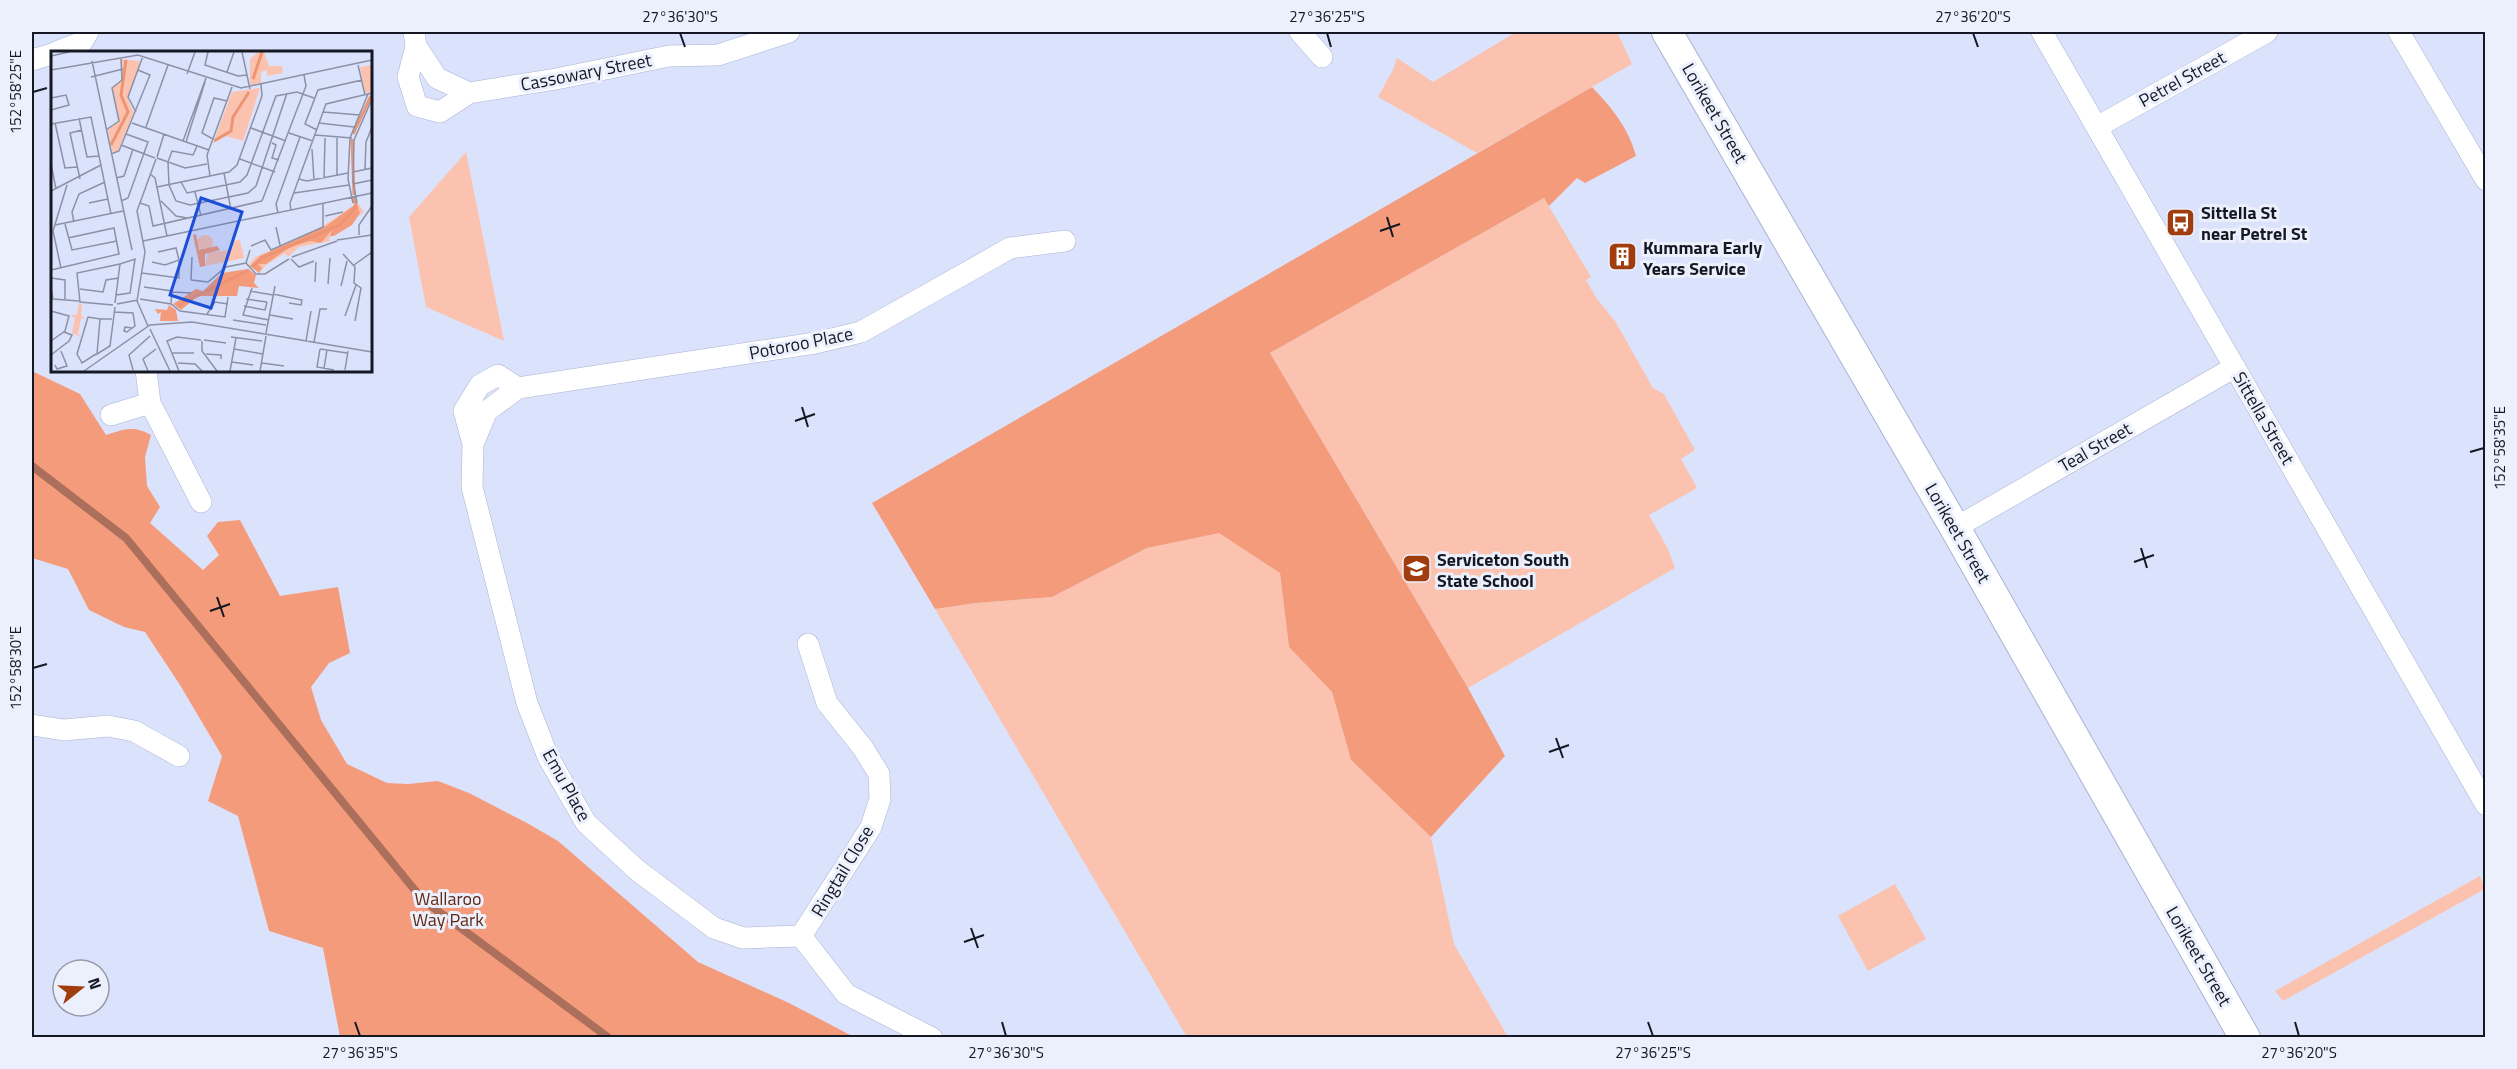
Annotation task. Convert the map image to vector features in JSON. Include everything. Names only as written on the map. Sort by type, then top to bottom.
[{"type":"street","name":"Cassowary Street","points":[[470,93],[556,79],[669,56],[718,55],[789,32]]},
{"type":"street","points":[[1300,32],[1322,57]]},
{"type":"street","name":"Lorikeet Street","points":[[1667,32],[1955,528],[2245,1038]]},
{"type":"street","name":"Sittella Street","points":[[2042,32],[2486,805]]},
{"type":"street","name":"Petrel Street","points":[[2097,127],[2267,32]]},
{"type":"street","points":[[2399,32],[2486,180]]},
{"type":"street","points":[[415,39],[437,78],[470,93]]},
{"type":"street","points":[[415,39],[408,77],[417,106],[441,112],[470,93]]},
{"type":"street","points":[[60,51],[86,42]]},
{"type":"street","points":[[32,60],[51,54]]},
{"type":"street","name":"Potoroo Place","points":[[518,388],[771,350],[861,332],[1011,248],[1065,241]]},
{"type":"street","name":"Teal Street","points":[[1955,528],[2235,367]]},
{"type":"street","points":[[146,372],[150,403],[201,502]]},
{"type":"street","name":"Emu Place","points":[[518,388],[487,411],[473,444],[472,487],[527,703],[548,757],[586,823],[637,870],[714,928],[743,938],[801,936]]},
{"type":"street","points":[[111,415],[150,403]]},
{"type":"street","name":"Ringtail Close","points":[[801,936],[871,827],[880,799],[879,774],[863,748],[827,703],[808,644]]},
{"type":"street","points":[[32,725],[64,730],[108,726],[134,731],[179,756]]},
{"type":"street","points":[[801,936],[846,994],[932,1038]]},
{"type":"shaded area","points":[[1516,32],[1617,32],[1632,64],[1477,153],[1378,97],[1397,58],[1433,82]]},
{"type":"shaded area","points":[[466,152],[504,341],[426,307],[409,217]]},
{"type":"shaded area","points":[[1544,198],[1591,277],[1586,280],[1597,299],[1615,321],[1653,388],[1664,394],[1695,450],[1681,459],[1697,488],[1649,515],[1668,549],[1675,568],[1468,688],[1270,353]]},
{"type":"shaded area","points":[[1219,532],[1280,573],[1289,647],[1332,692],[1351,760],[1431,837],[1454,944],[1508,1037],[1187,1037],[935,609],[1052,597],[1147,548]]},
{"type":"shaded area","points":[[2480,876],[2485,889],[2283,1001],[2275,991]]},
{"type":"shaded area","points":[[1895,884],[1926,939],[1868,971],[1838,916]]},
{"type":"green space","points":[[1592,87],[1618,118],[1629,136],[1636,156],[1585,183],[1577,178],[1549,206],[1544,198],[1270,353],[1468,688],[1505,756],[1431,837],[1351,760],[1332,692],[1289,647],[1280,573],[1219,533],[1147,548],[1052,597],[935,609],[872,503]]},
{"type":"green space","name":"Wallaroo Way Park","points":[[32,371],[80,394],[106,435],[129,429],[151,435],[145,457],[147,486],[160,507],[150,523],[203,570],[219,555],[207,536],[218,522],[240,520],[280,596],[338,587],[350,653],[329,663],[311,687],[321,720],[347,764],[387,783],[408,784],[438,781],[469,793],[527,823],[558,841],[698,962],[789,1003],[854,1037],[340,1037],[323,948],[269,931],[238,816],[208,801],[222,756],[180,685],[145,632],[124,627],[89,610],[68,569],[32,558]]},
{"type":"waterway","points":[[32,466],[126,538],[423,900],[609,1038]]},
{"type":"place","name":"Sittella St near Petrel St","points":[[2180,222]]},
{"type":"place","name":"Kummara Early Years Service","points":[[1622,257]]},
{"type":"place","name":"Serviceton South State School","points":[[1416,569]]}]
